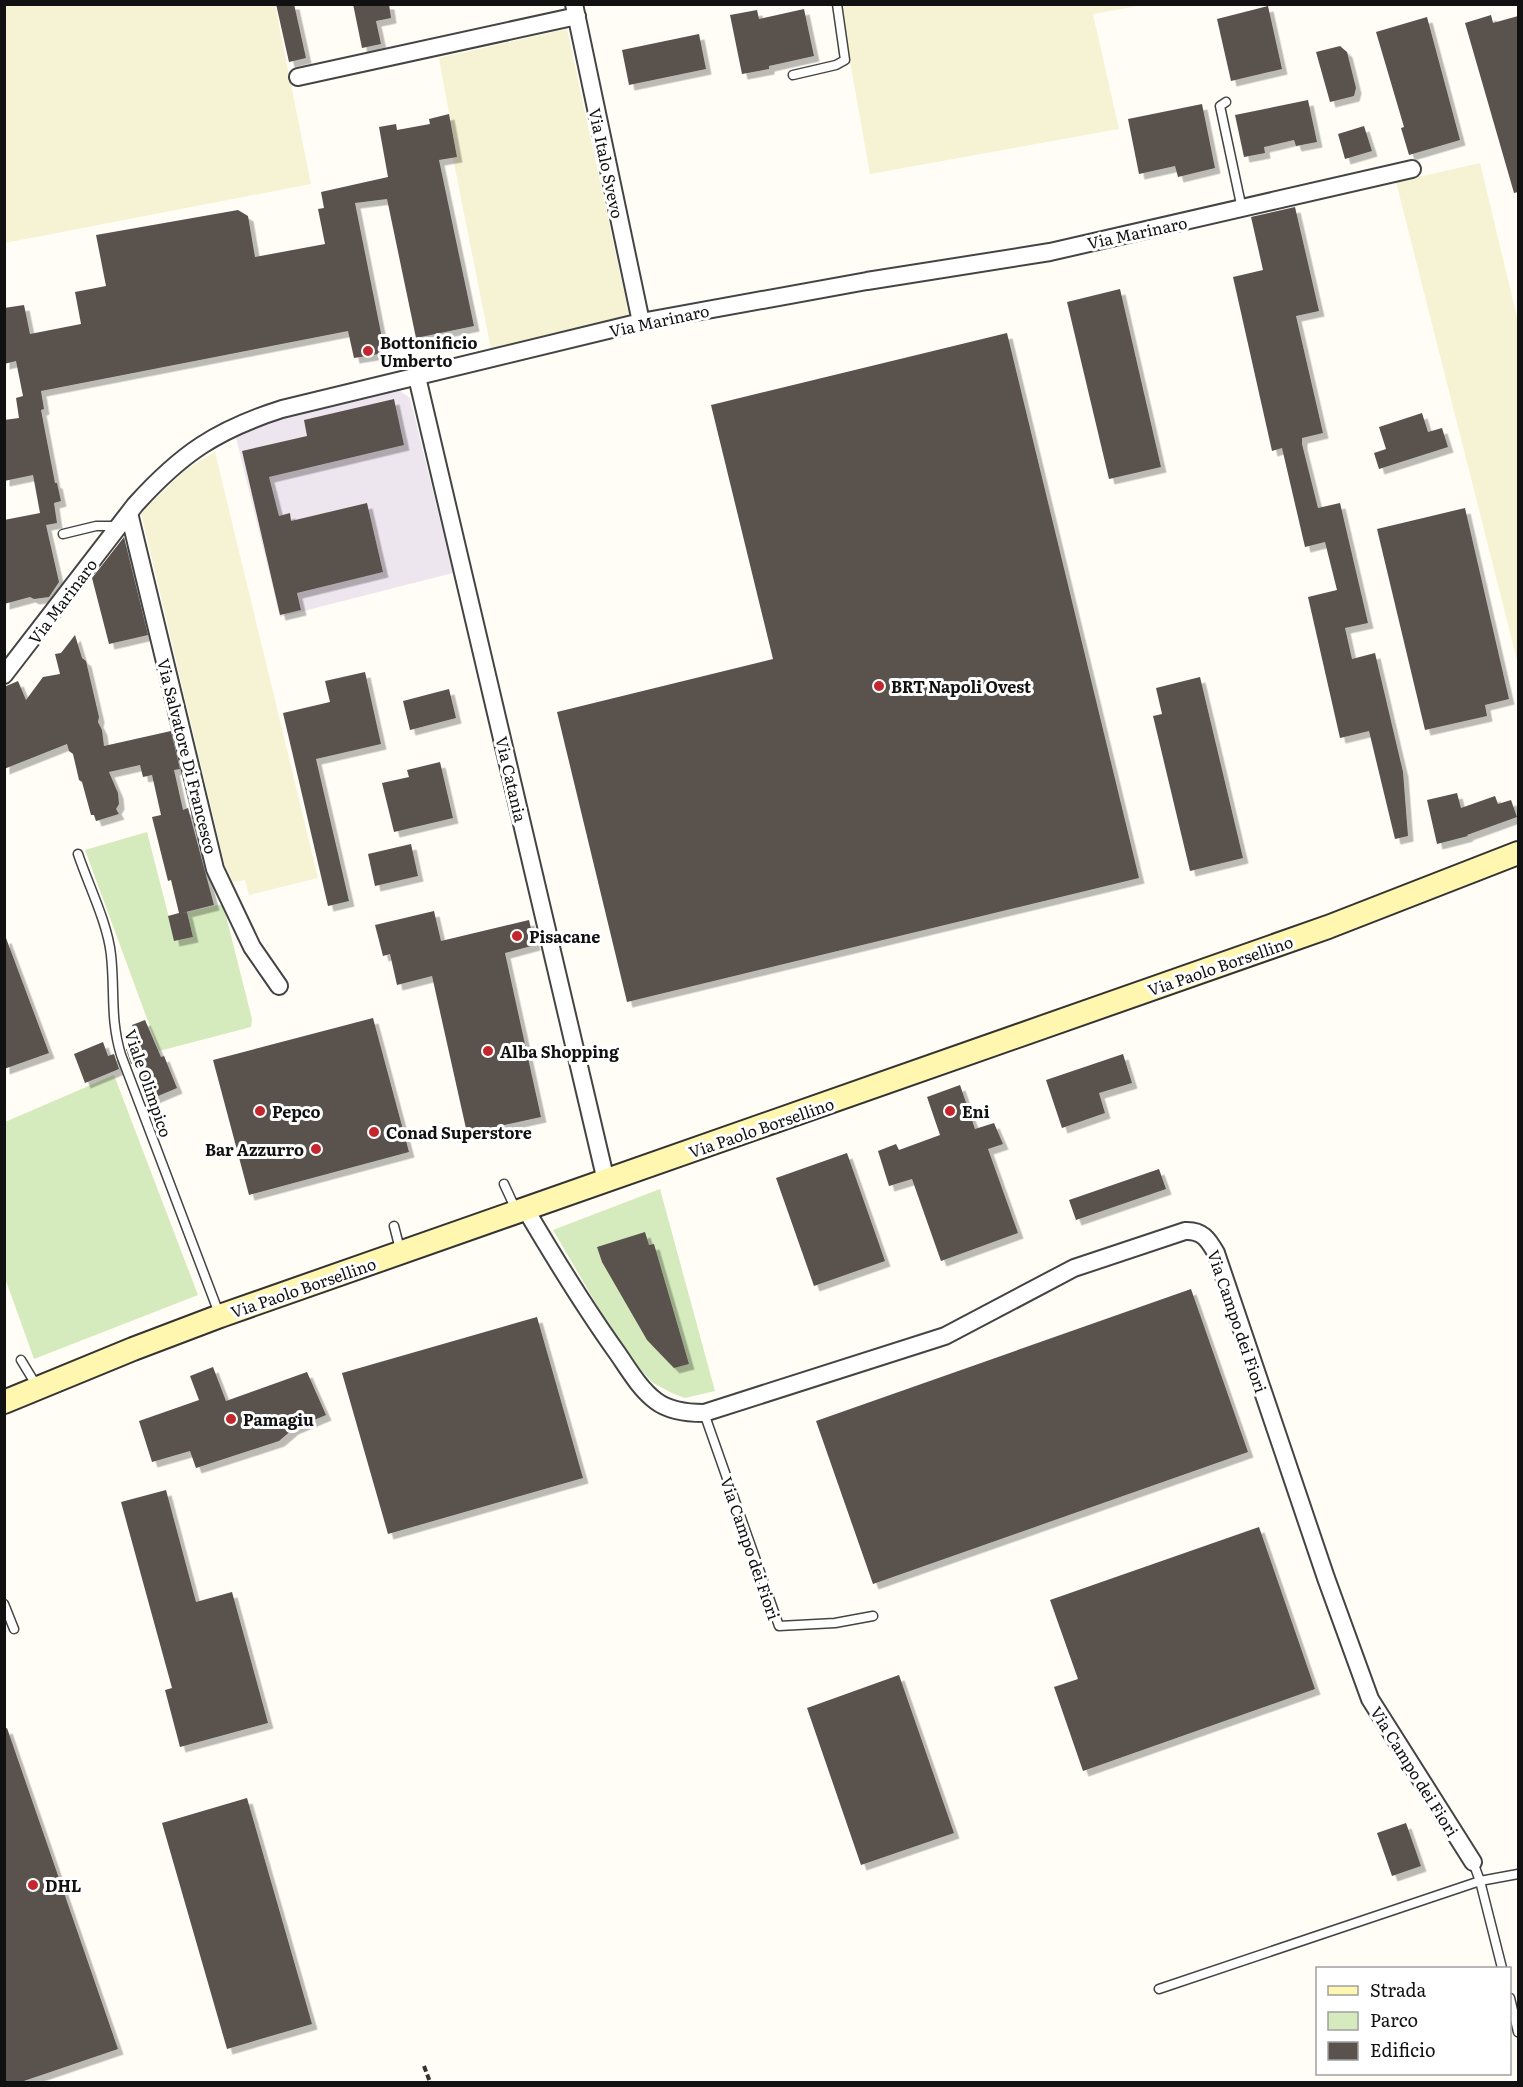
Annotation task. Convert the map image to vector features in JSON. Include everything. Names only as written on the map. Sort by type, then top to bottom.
[{"type":"main road","name":"Via Paolo Borsellino","points":[[4,1402],[133,1348],[220,1316],[1317,931],[1518,853]]},
{"type":"street","points":[[298,77],[575,10]]},
{"type":"street","name":"Via Italo Svevo","points":[[575,10],[641,322]]},
{"type":"street","name":"Via Marinaro","points":[[4,675],[159,478],[208,439],[232,426],[282,409],[641,322],[867,281],[1038,254],[1412,169]]},
{"type":"street","name":"Via Catania","points":[[417,377],[606,1181]]},
{"type":"street","name":"Via Salvatore Di Francesco","points":[[124,520],[215,869],[252,947],[279,986]]},
{"type":"street","name":"Via Campo dei Fiori","points":[[522,1211],[599,1328],[642,1388],[657,1402],[691,1413],[704,1413],[945,1336],[1074,1268],[1185,1231],[1206,1236],[1216,1253],[1322,1567],[1370,1699],[1473,1862]]},
{"type":"lane","points":[[793,75],[836,65],[845,60],[837,4]]},
{"type":"lane","points":[[1226,102],[1220,106],[1242,209]]},
{"type":"lane","points":[[63,534],[124,520]]},
{"type":"lane","name":"Viale Olimpico","points":[[78,854],[108,938],[111,954],[113,1018],[121,1055],[220,1316]]},
{"type":"lane","points":[[504,1184],[522,1211]]},
{"type":"lane","points":[[394,1226],[401,1253]]},
{"type":"lane","points":[[21,1360],[38,1388]]},
{"type":"lane","name":"Via Campo dei Fiori","points":[[704,1413],[778,1626],[835,1623],[873,1616]]},
{"type":"lane","points":[[4,1604],[14,1629]]},
{"type":"lane","points":[[1473,1862],[1502,1967]]},
{"type":"lane","points":[[1159,1989],[1480,1881],[1518,1874]]},
{"type":"lane","points":[[1511,2006],[1518,2032]]},
{"type":"path","points":[[424,2066],[430,2082]]},
{"type":"shaded area","points":[[5,4],[275,5],[311,184],[5,243]]},
{"type":"shaded area","points":[[840,5],[1143,5],[1093,14],[1119,129],[870,174]]},
{"type":"shaded area","points":[[567,29],[629,315],[491,349],[453,158],[457,157],[439,58]]},
{"type":"shaded area","points":[[1480,163],[1518,321],[1518,664],[1396,182]]},
{"type":"shaded area","points":[[396,388],[410,398],[453,573],[280,617],[235,434],[270,421]]},
{"type":"shaded area","points":[[215,452],[318,878],[249,895],[245,880],[229,883],[141,513],[185,470]]},
{"type":"green space","points":[[147,832],[175,941],[193,937],[187,912],[223,904],[252,1019],[251,1027],[159,1051],[85,850]]},
{"type":"green space","points":[[114,1075],[198,1295],[34,1359],[5,1278],[5,1122]]},
{"type":"green space","points":[[660,1189],[715,1391],[685,1398],[653,1383],[625,1353],[553,1230]]},
{"type":"building","points":[[276,4],[294,4],[306,58],[289,62]]},
{"type":"building","points":[[353,4],[389,4],[391,18],[376,21],[381,44],[362,48]]},
{"type":"building","points":[[1268,6],[1282,69],[1231,81],[1217,19]]},
{"type":"building","points":[[804,9],[814,56],[742,74],[730,15],[757,10],[759,19]]},
{"type":"building","points":[[1491,15],[1493,23],[1518,16],[1518,192],[1514,193],[1465,23]]},
{"type":"building","points":[[1427,17],[1460,140],[1409,155],[1401,128],[1404,127],[1376,32]]},
{"type":"building","points":[[699,34],[706,69],[629,85],[622,50]]},
{"type":"building","points":[[1340,46],[1347,52],[1356,88],[1354,96],[1330,102],[1316,52]]},
{"type":"building","points":[[1308,100],[1317,142],[1296,146],[1294,140],[1264,147],[1265,153],[1244,157],[1235,115]]},
{"type":"building","points":[[1202,104],[1215,168],[1178,177],[1175,166],[1139,174],[1128,119]]},
{"type":"building","points":[[449,114],[457,157],[439,160],[474,326],[416,338],[387,199],[355,203],[385,353],[354,358],[348,331],[41,391],[44,409],[41,410],[55,483],[57,483],[61,501],[54,503],[57,523],[46,525],[59,582],[49,597],[34,599],[30,597],[4,604],[4,520],[40,513],[33,475],[4,481],[4,420],[19,418],[16,398],[23,396],[16,361],[4,364],[4,308],[24,305],[30,334],[81,324],[75,292],[106,286],[96,235],[238,210],[248,216],[255,257],[325,244],[318,209],[324,208],[321,192],[388,177],[379,127],[396,124],[397,130],[430,124],[429,119]]},
{"type":"building","points":[[1364,126],[1372,151],[1345,159],[1338,134]]},
{"type":"building","points":[[1295,207],[1319,311],[1296,316],[1323,433],[1302,438],[1302,444],[1318,508],[1340,503],[1368,623],[1345,628],[1352,659],[1375,653],[1403,772],[1408,836],[1395,839],[1369,731],[1340,738],[1308,597],[1337,590],[1325,542],[1305,547],[1282,448],[1272,451],[1233,277],[1263,270],[1251,217]]},
{"type":"building","points":[[1120,289],[1161,467],[1109,479],[1067,302]]},
{"type":"building","name":"BRT Napoli Ovest","points":[[1007,333],[1139,878],[627,1002],[557,712],[773,659],[711,405]]},
{"type":"building","points":[[394,399],[404,445],[269,477],[279,516],[290,513],[291,521],[367,503],[383,572],[297,593],[301,610],[280,615],[242,451],[307,436],[304,420]]},
{"type":"building","points":[[1422,413],[1428,432],[1442,428],[1448,447],[1379,469],[1374,453],[1386,449],[1379,427]]},
{"type":"building","points":[[1465,508],[1509,699],[1485,705],[1487,716],[1425,730],[1377,529]]},
{"type":"building","points":[[124,537],[148,635],[109,644],[92,578]]},
{"type":"building","points":[[75,635],[82,658],[86,661],[104,746],[171,731],[180,769],[174,770],[183,810],[188,808],[214,905],[182,913],[187,912],[193,937],[174,941],[168,916],[179,913],[171,880],[168,881],[152,817],[161,815],[152,775],[143,777],[140,765],[109,772],[118,793],[119,804],[116,809],[119,814],[96,821],[94,815],[91,815],[73,754],[69,751],[67,744],[4,769],[4,687],[18,681],[26,700],[43,677],[60,674],[55,654],[61,653]]},
{"type":"building","points":[[365,672],[381,744],[316,759],[349,901],[328,906],[283,713],[330,702],[325,681]]},
{"type":"building","points":[[1200,677],[1243,858],[1190,871],[1153,716],[1162,714],[1156,688]]},
{"type":"building","points":[[449,689],[456,718],[410,730],[403,701]]},
{"type":"building","points":[[440,762],[453,818],[394,832],[382,783],[409,777],[407,770]]},
{"type":"building","points":[[1457,793],[1461,808],[1495,796],[1498,804],[1511,800],[1517,817],[1468,836],[1437,844],[1427,800]]},
{"type":"building","points":[[411,844],[418,876],[375,886],[368,854]]},
{"type":"building","name":"Alba Shopping","points":[[434,911],[441,941],[529,920],[535,945],[505,953],[541,1117],[467,1133],[432,976],[397,985],[390,954],[383,956],[375,925]]},
{"type":"building","points":[[4,938],[6,938],[49,1053],[4,1069]]},
{"type":"building","points":[[373,1018],[409,1152],[249,1195],[213,1060]]},
{"type":"building","points":[[145,1020],[161,1057],[164,1056],[177,1088],[151,1099],[136,1062],[131,1064],[126,1049],[139,1044],[132,1025]]},
{"type":"building","points":[[103,1042],[108,1056],[114,1054],[119,1069],[85,1083],[74,1054]]},
{"type":"building","points":[[1123,1054],[1132,1083],[1099,1093],[1105,1113],[1062,1128],[1046,1080]]},
{"type":"building","points":[[960,1085],[975,1129],[994,1123],[1003,1144],[988,1149],[1018,1233],[941,1261],[912,1179],[889,1186],[878,1151],[896,1144],[899,1150],[940,1135],[927,1097]]},
{"type":"building","points":[[847,1153],[885,1261],[814,1286],[776,1178]]},
{"type":"building","points":[[1159,1169],[1166,1189],[1076,1220],[1069,1200]]},
{"type":"building","points":[[645,1232],[649,1245],[654,1244],[689,1364],[674,1368],[647,1340],[602,1262],[597,1247]]},
{"type":"building","points":[[1191,1289],[1248,1452],[873,1584],[816,1421]]},
{"type":"building","points":[[537,1317],[583,1478],[388,1534],[342,1373]]},
{"type":"building","name":"Pamagiu","points":[[213,1367],[226,1401],[307,1372],[326,1415],[293,1429],[279,1441],[196,1468],[190,1451],[152,1462],[139,1421],[199,1400],[190,1376]]},
{"type":"building","points":[[166,1490],[196,1602],[232,1592],[268,1723],[180,1747],[165,1690],[172,1688],[121,1502]]},
{"type":"building","points":[[1259,1527],[1315,1689],[1083,1771],[1054,1687],[1078,1679],[1050,1600]]},
{"type":"building","points":[[899,1675],[954,1833],[861,1865],[807,1708]]},
{"type":"building","name":"DHL","points":[[7,1728],[118,2049],[21,2082],[4,2082],[4,1729]]},
{"type":"building","points":[[247,1798],[312,2024],[227,2049],[162,1823]]},
{"type":"building","points":[[1406,1823],[1421,1866],[1392,1876],[1377,1833]]},
{"type":"place","name":"Bottonificio Umberto","points":[[368,351]]},
{"type":"place","name":"BRT Napoli Ovest","points":[[879,686]]},
{"type":"place","name":"Pisacane","points":[[517,936]]},
{"type":"place","name":"Alba Shopping","points":[[488,1051]]},
{"type":"place","name":"Pepco","points":[[260,1111]]},
{"type":"place","name":"Eni","points":[[950,1111]]},
{"type":"place","name":"Conad Superstore","points":[[374,1132]]},
{"type":"place","name":"Bar Azzurro","points":[[316,1149]]},
{"type":"place","name":"Pamagiu","points":[[231,1419]]},
{"type":"place","name":"DHL","points":[[33,1885]]}]
